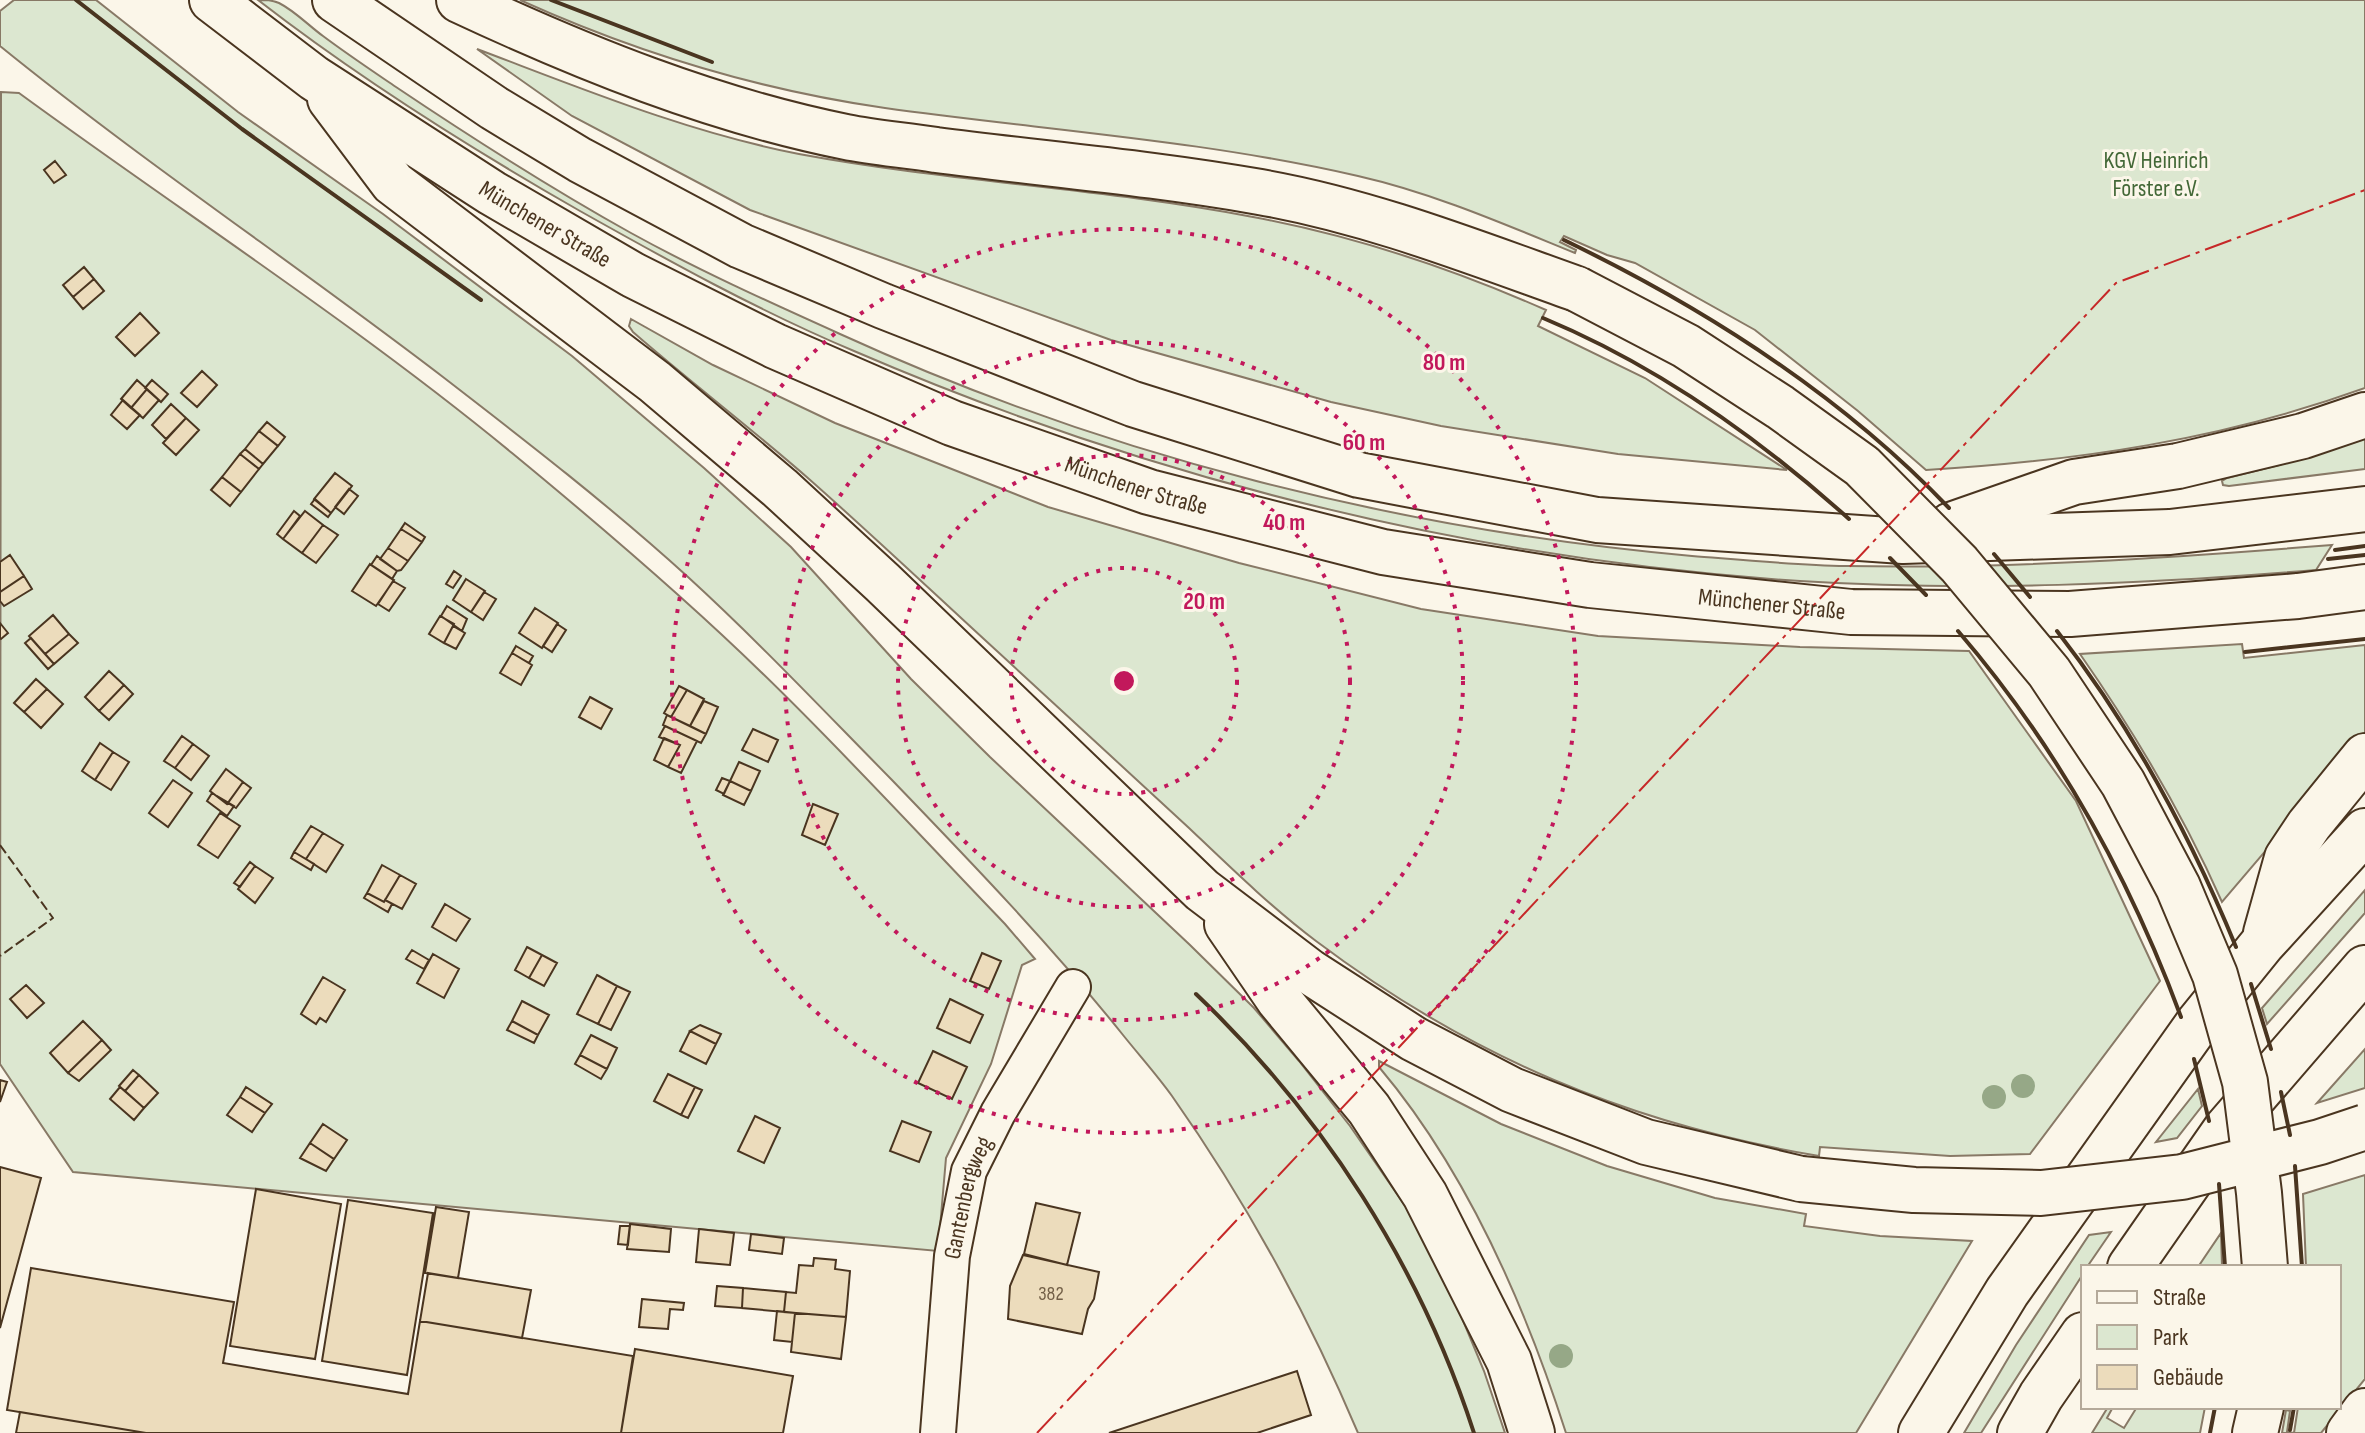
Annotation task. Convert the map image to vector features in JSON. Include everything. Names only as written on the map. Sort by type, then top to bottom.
[{"type":"highway","name":"Münchener Straße","points":[[212,0],[314,78],[492,193],[633,275],[761,339],[952,423],[1149,492],[1383,552],[1590,585],[1851,612],[2070,614],[2298,596],[2365,587]]},
{"type":"highway","points":[[335,0],[506,115],[580,160],[741,246],[883,306],[1133,404],[1359,475],[1597,520],[1903,541],[2170,532],[2360,509]]},
{"type":"highway","points":[[459,0],[593,60],[726,106],[847,137],[1263,192],[1387,221],[1577,289],[1686,346],[1780,407],[1862,466],[1959,564],[2049,672],[2130,796],[2178,887],[2215,975],[2245,1082],[2265,1265]]},
{"type":"highway","points":[[314,78],[393,183],[655,382],[780,488],[1202,890],[1336,988],[1414,1039],[1512,1090],[1646,1142],[1801,1179],[1914,1190],[2041,1193],[2182,1177],[2320,1142],[2365,1127]]},
{"type":"highway","points":[[1903,541],[2074,482],[2178,466],[2303,436],[2365,415]]},
{"type":"highway","points":[[2263,943],[2287,858],[2309,825],[2365,756]]},
{"type":"highway","points":[[1921,1433],[2007,1292],[2199,1022],[2263,943],[2365,831]]},
{"type":"highway","points":[[1202,890],[1279,1000],[1369,1109],[1425,1195],[1509,1361],[1532,1433]]},
{"type":"highway","points":[[2131,1265],[2226,1129],[2365,968]]},
{"type":"highway","points":[[2020,1433],[2081,1338]]},
{"type":"highway","points":[[2255,1433],[2261,1409]]},
{"type":"highway","points":[[2349,1433],[2365,1411]]},
{"type":"street","name":"Gantenbergweg","points":[[938,1433],[952,1256],[969,1171],[998,1113],[1073,987]]},
{"type":"green space","points":[[14,0],[96,0],[238,112],[383,214],[572,356],[791,547],[911,679],[1254,1008],[1299,1061],[1350,1126],[1408,1210],[1452,1294],[1484,1371],[1505,1433],[1358,1433],[1297,1302],[1199,1136],[1166,1088],[1096,1002],[981,873],[765,651],[628,525],[443,377],[109,131],[0,46],[0,11]]},
{"type":"green space","points":[[258,0],[274,1],[285,6],[359,62],[512,162],[631,233],[708,273],[941,378],[1150,451],[1256,481],[1473,528],[1582,544],[1788,563],[1846,566],[2028,564],[2332,545],[2316,570],[2187,579],[1994,586],[1800,581],[1678,570],[1557,554],[1436,533],[1199,475],[967,397],[854,351],[715,285],[580,211],[415,111]]},
{"type":"green space","name":"KGV Heinrich Förster e.V.","points":[[520,0],[2365,0],[2365,388],[2257,421],[2148,445],[2038,461],[1926,470],[1858,411],[1755,330],[1635,263],[1607,255],[1564,236],[1560,242],[1576,250],[1575,253],[1414,191],[1299,164],[1181,144],[885,108],[791,91],[653,52]]},
{"type":"green space","points":[[477,49],[636,108],[757,145],[855,164],[1197,207],[1291,225],[1402,255],[1546,310],[1538,326],[1645,378],[1787,470],[1618,454],[1441,426],[1331,402],[1111,340],[750,210],[572,116]]},
{"type":"green space","points":[[1,92],[19,93],[330,314],[452,405],[576,506],[701,615],[792,703],[1035,959],[1022,965],[991,1064],[946,1158],[938,1251],[73,1172],[0,1064]]},
{"type":"green space","points":[[631,319],[713,365],[835,423],[1048,507],[1239,563],[1421,609],[1598,636],[1800,647],[1969,651],[2076,801],[2160,981],[2030,1154],[1950,1156],[1820,1147],[1819,1156],[1682,1125],[1554,1080],[1493,1052],[1433,1019],[1374,982],[1299,928],[834,502],[633,332],[629,326]]},
{"type":"green space","points":[[2365,438],[2365,469],[2223,485],[2222,481],[2227,478]]},
{"type":"green space","points":[[2242,644],[2244,658],[2365,645],[2365,734],[2222,902],[2157,775],[2080,654]]},
{"type":"green space","points":[[2365,890],[2365,913],[2267,1024],[2262,1008]]},
{"type":"green space","points":[[2365,1049],[2365,1088],[2317,1103]]},
{"type":"green space","points":[[1379,1061],[1501,1124],[1607,1166],[1715,1198],[1806,1214],[1804,1226],[1880,1236],[1972,1241],[1856,1433],[1566,1433],[1532,1336],[1490,1241],[1439,1150],[1379,1067]]},
{"type":"green space","points":[[2198,1089],[2202,1106],[2177,1138],[2156,1142]]},
{"type":"green space","points":[[2365,1175],[2365,1379],[2341,1408],[2341,1265],[2306,1265],[2303,1194]]},
{"type":"green space","points":[[2111,1232],[2088,1265],[2081,1265],[2081,1277],[1981,1433],[1964,1433],[2016,1345],[2089,1235]]},
{"type":"green space","points":[[2221,1233],[2222,1265],[2199,1265]]},
{"type":"green space","points":[[2107,1409],[2112,1409],[2107,1418],[2124,1428],[2136,1409],[2205,1409],[2200,1433],[2092,1433]]},
{"type":"green space","points":[[2298,1409],[2341,1409],[2321,1433],[2294,1433]]},
{"type":"green space","points":[[2286,1410],[2290,1411],[2287,1432],[2294,1433],[2282,1433]]},
{"type":"building","points":[[55,161],[66,175],[54,183],[44,170]]},
{"type":"building","points":[[84,267],[94,279],[73,297],[63,285]]},
{"type":"building","points":[[94,279],[104,291],[83,309],[73,297]]},
{"type":"building","points":[[140,313],[159,333],[135,356],[116,337]]},
{"type":"building","points":[[202,371],[217,385],[197,407],[181,393]]},
{"type":"building","points":[[137,380],[147,389],[131,408],[121,399]]},
{"type":"building","points":[[152,380],[168,394],[161,402],[145,388]]},
{"type":"building","points":[[147,389],[159,400],[143,418],[131,408]]},
{"type":"building","points":[[123,400],[140,415],[127,429],[111,415]]},
{"type":"building","points":[[171,404],[186,418],[166,439],[152,425]]},
{"type":"building","points":[[186,418],[199,430],[176,455],[163,443]]},
{"type":"building","points":[[267,422],[285,437],[278,446],[259,431]]},
{"type":"building","points":[[259,431],[278,446],[263,464],[245,449]]},
{"type":"building","points":[[245,449],[263,464],[259,469],[240,454]]},
{"type":"building","points":[[240,454],[259,469],[241,492],[222,477]]},
{"type":"building","points":[[335,473],[352,486],[331,513],[314,499]]},
{"type":"building","points":[[222,477],[241,492],[230,506],[211,490]]},
{"type":"building","points":[[349,489],[358,496],[344,514],[335,507]]},
{"type":"building","points":[[315,499],[331,513],[328,517],[311,504]]},
{"type":"building","points":[[294,511],[300,516],[283,539],[277,534]]},
{"type":"building","points":[[305,511],[323,525],[302,553],[283,539]]},
{"type":"building","points":[[405,523],[425,537],[422,542],[401,529]]},
{"type":"building","points":[[323,525],[338,535],[316,563],[302,553]]},
{"type":"building","points":[[401,529],[422,542],[408,561],[388,548]]},
{"type":"building","points":[[388,548],[408,561],[401,570],[397,571],[380,559]]},
{"type":"building","points":[[10,555],[24,576],[0,592],[0,562]]},
{"type":"building","points":[[377,556],[397,571],[392,579],[371,565]]},
{"type":"building","points":[[370,564],[394,580],[376,606],[352,591]]},
{"type":"building","points":[[454,571],[461,576],[453,588],[446,584]]},
{"type":"building","points":[[24,576],[32,589],[4,606],[0,601],[0,592]]},
{"type":"building","points":[[466,579],[485,591],[471,612],[453,600]]},
{"type":"building","points":[[393,581],[405,588],[389,611],[378,604]]},
{"type":"building","points":[[484,592],[496,599],[483,620],[471,612]]},
{"type":"building","points":[[447,606],[467,619],[462,631],[441,616]]},
{"type":"building","points":[[535,608],[558,623],[542,648],[519,633]]},
{"type":"building","points":[[53,615],[69,634],[45,654],[29,636]]},
{"type":"building","points":[[440,616],[454,624],[444,643],[429,634]]},
{"type":"building","points":[[0,623],[8,633],[1,639],[0,638]]},
{"type":"building","points":[[557,624],[566,630],[552,652],[543,646]]},
{"type":"building","points":[[453,626],[465,633],[456,649],[444,643]]},
{"type":"building","points":[[69,634],[78,643],[54,664],[45,654]]},
{"type":"building","points":[[31,638],[54,664],[48,669],[25,643]]},
{"type":"building","points":[[516,646],[533,656],[529,663],[512,653]]},
{"type":"building","points":[[512,653],[532,665],[521,685],[500,673]]},
{"type":"building","points":[[109,671],[124,685],[99,711],[85,697]]},
{"type":"building","points":[[36,679],[47,689],[24,712],[14,703]]},
{"type":"building","points":[[124,685],[133,694],[109,720],[99,711]]},
{"type":"building","points":[[679,686],[687,690],[671,717],[664,713]]},
{"type":"building","points":[[47,689],[63,704],[41,728],[24,712]]},
{"type":"building","points":[[687,690],[704,699],[690,726],[671,717]]},
{"type":"building","points":[[590,697],[612,709],[601,729],[579,717]]},
{"type":"building","points":[[704,701],[718,707],[706,734],[690,726]]},
{"type":"building","points":[[667,715],[706,734],[701,743],[663,725]]},
{"type":"building","points":[[665,726],[697,741],[681,773],[668,767],[680,745],[659,737]]},
{"type":"building","points":[[753,729],[778,740],[768,762],[742,750]]},
{"type":"building","points":[[182,736],[193,744],[175,768],[164,761]]},
{"type":"building","points":[[664,738],[680,745],[668,767],[654,760]]},
{"type":"building","points":[[100,743],[113,752],[95,780],[82,771]]},
{"type":"building","points":[[193,744],[209,756],[191,780],[175,768]]},
{"type":"building","points":[[113,752],[129,762],[111,790],[95,780]]},
{"type":"building","points":[[739,762],[760,771],[751,791],[730,781]]},
{"type":"building","points":[[226,769],[243,782],[227,804],[210,791]]},
{"type":"building","points":[[722,778],[730,781],[724,794],[716,790]]},
{"type":"building","points":[[173,780],[192,793],[168,827],[149,813]]},
{"type":"building","points":[[730,781],[751,791],[744,805],[723,795]]},
{"type":"building","points":[[243,782],[251,788],[236,808],[228,803]]},
{"type":"building","points":[[212,793],[234,806],[227,816],[207,801]]},
{"type":"building","points":[[813,804],[838,814],[825,845],[802,835]]},
{"type":"building","points":[[220,813],[240,826],[218,858],[198,845]]},
{"type":"building","points":[[311,826],[323,833],[306,859],[294,852]]},
{"type":"building","points":[[323,833],[343,845],[326,872],[306,859]]},
{"type":"building","points":[[294,852],[314,864],[311,870],[291,858]]},
{"type":"building","points":[[250,862],[255,866],[240,887],[234,883]]},
{"type":"building","points":[[382,865],[400,875],[384,902],[367,893]]},
{"type":"building","points":[[255,866],[273,878],[255,903],[238,889]]},
{"type":"building","points":[[400,875],[416,884],[402,909],[385,900]]},
{"type":"building","points":[[367,893],[392,904],[388,912],[364,898]]},
{"type":"building","points":[[445,904],[470,919],[456,941],[432,927]]},
{"type":"building","points":[[527,947],[542,955],[529,978],[515,970]]},
{"type":"building","points":[[412,950],[429,960],[424,969],[406,959]]},
{"type":"building","points":[[982,953],[1001,961],[989,989],[970,981]]},
{"type":"building","points":[[433,954],[459,969],[444,998],[417,983]]},
{"type":"building","points":[[542,955],[557,963],[544,986],[529,978]]},
{"type":"building","points":[[597,975],[617,986],[598,1024],[577,1014]]},
{"type":"building","points":[[323,977],[345,990],[326,1022],[320,1018],[316,1024],[301,1014]]},
{"type":"building","points":[[26,985],[44,1003],[27,1018],[10,999]]},
{"type":"building","points":[[617,986],[630,992],[611,1030],[598,1024]]},
{"type":"building","points":[[950,999],[983,1015],[970,1043],[937,1028]]},
{"type":"building","points":[[522,1001],[549,1015],[538,1035],[512,1021]]},
{"type":"building","points":[[83,1021],[102,1040],[68,1073],[50,1053]]},
{"type":"building","points":[[512,1021],[538,1035],[534,1043],[507,1030]]},
{"type":"building","points":[[700,1025],[721,1034],[716,1044],[690,1031]]},
{"type":"building","points":[[690,1031],[716,1044],[706,1064],[680,1051]]},
{"type":"building","points":[[591,1035],[617,1048],[607,1069],[580,1055]]},
{"type":"building","points":[[102,1040],[111,1050],[79,1081],[68,1073]]},
{"type":"building","points":[[933,1051],[967,1067],[952,1099],[918,1083]]},
{"type":"building","points":[[580,1055],[607,1069],[601,1079],[575,1064]]},
{"type":"building","points":[[133,1070],[139,1075],[125,1091],[119,1086]]},
{"type":"building","points":[[668,1074],[695,1087],[681,1115],[654,1101]]},
{"type":"building","points":[[139,1075],[158,1093],[144,1108],[125,1091]]},
{"type":"building","points":[[0,1080],[7,1082],[0,1102]]},
{"type":"building","points":[[120,1087],[144,1108],[134,1120],[110,1099]]},
{"type":"building","points":[[246,1087],[272,1104],[265,1113],[240,1097]]},
{"type":"building","points":[[695,1087],[702,1090],[688,1118],[681,1115]]},
{"type":"building","points":[[240,1097],[265,1113],[252,1132],[227,1115]]},
{"type":"building","points":[[755,1116],[780,1128],[764,1163],[738,1151]]},
{"type":"building","points":[[902,1121],[931,1132],[919,1162],[890,1151]]},
{"type":"building","points":[[323,1124],[347,1140],[334,1159],[310,1143]]},
{"type":"building","points":[[310,1143],[334,1159],[326,1171],[300,1158]]},
{"type":"building","points":[[0,1167],[41,1178],[0,1328]]},
{"type":"building","points":[[256,1189],[341,1204],[315,1359],[230,1346]]},
{"type":"building","points":[[348,1200],[433,1213],[407,1375],[322,1361]]},
{"type":"building","points":[[1036,1203],[1080,1213],[1067,1265],[1024,1254]]},
{"type":"building","points":[[436,1207],[469,1212],[458,1278],[425,1273]]},
{"type":"building","points":[[630,1224],[671,1229],[669,1252],[627,1249]]},
{"type":"building","points":[[620,1226],[630,1226],[628,1245],[618,1244]]},
{"type":"building","points":[[699,1229],[734,1233],[730,1265],[696,1262]]},
{"type":"building","points":[[751,1234],[784,1238],[782,1254],[749,1250]]},
{"type":"building","points":[[1023,1255],[1099,1272],[1082,1334],[1008,1319],[1010,1286]]},
{"type":"building","points":[[814,1258],[836,1260],[835,1269],[850,1271],[846,1317],[784,1312],[786,1292],[796,1293],[799,1265],[813,1266]]},
{"type":"building","points":[[31,1268],[234,1302],[223,1363],[408,1394],[420,1321],[633,1356],[621,1433],[146,1433],[7,1410]]},
{"type":"building","points":[[428,1273],[531,1290],[522,1338],[420,1321]]},
{"type":"building","points":[[717,1286],[743,1288],[742,1308],[715,1306]]},
{"type":"building","points":[[743,1288],[786,1292],[784,1312],[742,1308]]},
{"type":"building","points":[[642,1299],[684,1303],[683,1310],[670,1309],[668,1329],[639,1327]]},
{"type":"building","points":[[777,1311],[795,1313],[792,1342],[774,1340]]},
{"type":"building","points":[[795,1313],[846,1317],[841,1359],[791,1352]]},
{"type":"building","points":[[635,1349],[793,1376],[783,1433],[621,1433]]},
{"type":"building","points":[[1297,1371],[1311,1415],[1257,1433],[1109,1433]]},
{"type":"building","points":[[20,1412],[146,1433],[16,1433]]},
{"type":"fence","points":[[0,845],[53,918],[0,956]]},
{"type":"wall","points":[[76,0],[242,129],[481,300]]},
{"type":"wall","points":[[551,0],[712,62]]},
{"type":"wall","points":[[1564,240],[1668,295],[1768,357],[1863,428],[1949,508]]},
{"type":"wall","points":[[1543,318],[1626,358],[1705,406],[1779,460],[1849,519]]},
{"type":"wall","points":[[2335,550],[2365,546]]},
{"type":"wall","points":[[1994,554],[2030,597]]},
{"type":"wall","points":[[2328,559],[2365,555]]},
{"type":"wall","points":[[1890,558],[1926,595]]},
{"type":"wall","points":[[1958,631],[2027,720],[2087,814],[2138,913],[2181,1017]]},
{"type":"wall","points":[[2057,631],[2110,705],[2157,783],[2199,864],[2236,947]]},
{"type":"wall","points":[[2245,652],[2365,639]]},
{"type":"wall","points":[[2251,984],[2271,1049]]},
{"type":"wall","points":[[1196,994],[1285,1090],[1326,1142],[1362,1196],[1426,1311],[1474,1433]]},
{"type":"wall","points":[[2194,1059],[2209,1121]]},
{"type":"wall","points":[[2281,1092],[2290,1135]]},
{"type":"wall","points":[[2295,1166],[2302,1265]]},
{"type":"wall","points":[[2219,1184],[2225,1265]]},
{"type":"wall","points":[[2210,1433],[2215,1409]]},
{"type":"wall","points":[[2290,1430],[2294,1409]]},
{"type":"power","points":[[1037,1433],[2116,283],[2365,190]]}]
